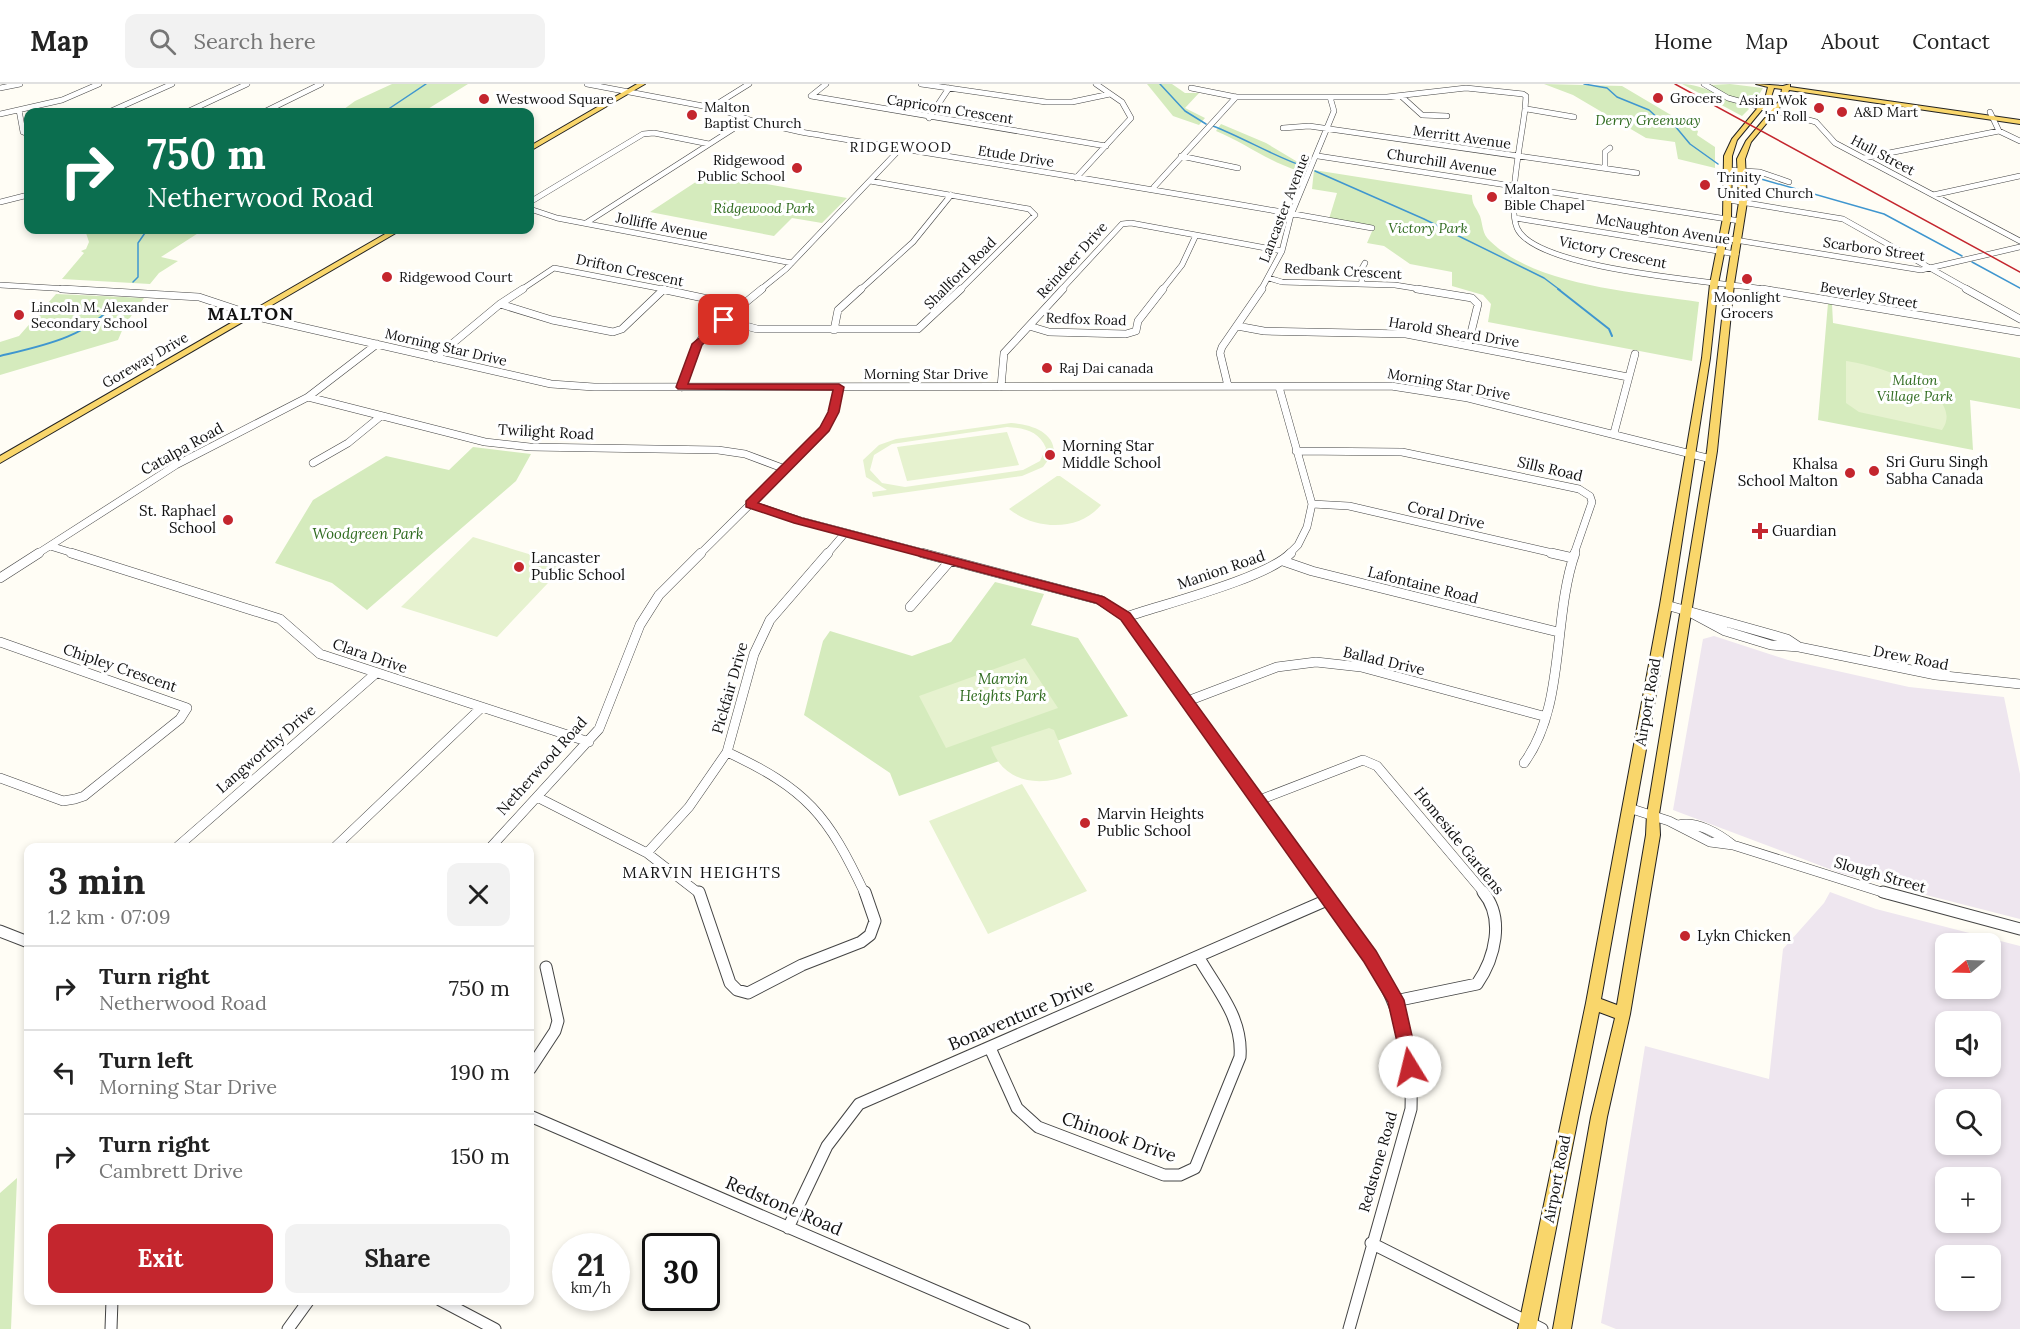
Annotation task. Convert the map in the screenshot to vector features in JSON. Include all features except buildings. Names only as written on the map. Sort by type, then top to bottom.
[{"type":"main road","points":[[534,147],[642,84]]},
{"type":"main road","points":[[1759,84],[2020,117]]},
{"type":"main road","points":[[1797,84],[1991,115],[2020,122]]},
{"type":"main road","points":[[1808,84],[1837,90]]},
{"type":"main road","name":"Airport Road","points":[[1532,1327],[1666,605],[1706,358],[1719,251],[1727,218],[1729,200],[1727,170],[1732,144],[1762,107],[1772,85]]},
{"type":"main road","name":"Airport Road","points":[[1562,1329],[1599,1117],[1623,1014],[1711,459],[1730,284],[1743,202],[1741,159],[1748,142],[1783,99],[1787,86]]},
{"type":"main road","points":[[1783,99],[1796,93],[1826,93]]},
{"type":"main road","name":"Goreway Drive","points":[[0,460],[390,234]]},
{"type":"main road","points":[[1706,358],[1723,360]]},
{"type":"main road","points":[[1698,399],[1718,403]]},
{"type":"main road","points":[[1593,1003],[1623,1014]]},
{"type":"street","points":[[0,88],[20,84]]},
{"type":"street","points":[[28,108],[62,100],[99,84]]},
{"type":"street","points":[[118,108],[172,84]]},
{"type":"street","points":[[196,108],[247,84]]},
{"type":"street","points":[[272,108],[321,84]]},
{"type":"street","name":"Etude Drive","points":[[587,84],[712,107],[747,120],[900,149],[1076,178],[1154,187],[1291,215],[1372,228]]},
{"type":"street","points":[[712,107],[749,84]]},
{"type":"street","name":"Capricorn Crescent","points":[[826,84],[811,96],[817,99],[929,118],[1106,146]]},
{"type":"street","points":[[921,84],[1046,102],[1072,102],[1110,94]]},
{"type":"street","points":[[1076,178],[1131,118],[1127,107],[1096,84]]},
{"type":"street","name":"Hull Street","points":[[1704,84],[1723,96],[1816,122],[1825,129],[1833,142],[2020,241]]},
{"type":"street","points":[[929,118],[949,88]]},
{"type":"street","points":[[1191,88],[1236,97],[1401,96],[1456,88],[1523,94],[1526,96],[1527,109],[1516,185],[1515,218]]},
{"type":"street","points":[[1401,96],[1422,115],[1447,116]]},
{"type":"street","points":[[1154,187],[1236,97]]},
{"type":"street","name":"Lancaster Avenue","points":[[1228,387],[1220,353],[1269,278],[1282,251],[1291,215],[1334,111],[1330,97]]},
{"type":"street","points":[[0,114],[24,109]]},
{"type":"street","points":[[1527,109],[1574,117]]},
{"type":"street","points":[[19,110],[24,132]]},
{"type":"street","points":[[1991,115],[2000,131],[2020,141]]},
{"type":"street","points":[[586,223],[747,120]]},
{"type":"street","name":"Merritt Avenue","points":[[1283,128],[1299,125],[1520,157],[1605,166],[1637,173]]},
{"type":"street","points":[[1864,158],[2000,131]]},
{"type":"street","points":[[534,200],[643,134],[654,133],[709,144]]},
{"type":"street","points":[[1605,166],[1605,152],[1610,148]]},
{"type":"street","points":[[681,387],[697,344],[792,263],[900,149]]},
{"type":"street","points":[[1181,156],[1238,168]]},
{"type":"street","name":"Churchill Avenue","points":[[1317,156],[1740,221]]},
{"type":"street","points":[[1727,170],[1760,172],[1789,182]]},
{"type":"street","points":[[1933,195],[2020,176]]},
{"type":"street","name":"Shallford Road","points":[[724,320],[758,329],[911,330],[924,326],[1035,215],[1029,209],[870,181]]},
{"type":"street","points":[[834,330],[838,310],[913,242],[951,195]]},
{"type":"street","points":[[0,202],[24,196]]},
{"type":"street","points":[[1729,200],[1841,219],[2020,319]]},
{"type":"street","name":"Jolliffe Avenue","points":[[534,210],[586,223],[792,263]]},
{"type":"street","name":"McNaughton Avenue","points":[[1515,218],[1736,254]]},
{"type":"street","name":"Victory Crescent","points":[[1515,218],[1517,228],[1531,241],[1564,257],[1714,284]]},
{"type":"street","name":"Reindeer Drive","points":[[1001,387],[1002,356],[1119,225],[1131,223],[1282,251]]},
{"type":"street","points":[[2008,234],[2020,232]]},
{"type":"street","name":"Redfox Road","points":[[1029,326],[1049,332],[1126,334],[1136,331],[1138,321],[1182,265],[1196,235]]},
{"type":"street","name":"Scarboro Street","points":[[1723,238],[1916,270],[1931,269],[2020,247]]},
{"type":"street","points":[[1362,282],[1361,270],[1365,263]]},
{"type":"street","name":"Drifton Crescent","points":[[435,358],[500,304],[550,270],[558,268],[741,306]]},
{"type":"street","name":"Redbank Crescent","points":[[1269,278],[1289,282],[1362,282],[1427,289],[1472,298],[1478,304],[1468,345]]},
{"type":"street","name":"Beverley Street","points":[[1714,284],[1730,284],[2020,332]]},
{"type":"street","name":"Morning Star Drive","points":[[0,285],[177,294],[206,299],[250,314],[551,384],[681,387],[1363,385],[1419,390],[1614,433],[1711,459]]},
{"type":"street","points":[[500,304],[607,333],[622,329],[664,289]]},
{"type":"street","name":"Harold Sheard Drive","points":[[1237,326],[1264,331],[1387,333],[1468,345],[1628,377]]},
{"type":"street","name":"Catalpa Road","points":[[0,578],[176,465],[308,397],[377,344]]},
{"type":"street","points":[[1614,433],[1635,354]]},
{"type":"street","name":"Netherwood Road","points":[[495,843],[589,742],[606,716],[648,610],[668,585],[819,436],[830,420],[839,387]]},
{"type":"street","points":[[1279,387],[1312,504]]},
{"type":"street","name":"Twilight Road","points":[[308,397],[485,442],[530,447],[718,450],[745,454],[785,469]]},
{"type":"street","points":[[313,463],[348,444],[381,416]]},
{"type":"street","name":"Sills Road","points":[[1296,451],[1402,452],[1586,492],[1592,502],[1573,558],[1558,632],[1557,672],[1535,748],[1524,763]]},
{"type":"street","name":"Redstone Road","points":[[750,504],[845,533],[1100,600],[1126,616],[1327,900],[1370,956],[1395,1000],[1409,1054],[1411,1109],[1348,1329]]},
{"type":"street","name":"Coral Drive","points":[[1312,504],[1349,506],[1573,558]]},
{"type":"street","name":"Manion Road","points":[[1126,616],[1247,577],[1283,561],[1307,527],[1312,504]]},
{"type":"street","name":"Pickfair Drive","points":[[647,853],[689,807],[727,753],[754,654],[770,620],[845,533]]},
{"type":"street","name":"Clara Drive","points":[[50,546],[280,619],[288,623],[308,647],[320,654],[375,674],[589,742]]},
{"type":"street","points":[[910,607],[950,561]]},
{"type":"street","name":"Lafontaine Road","points":[[1283,561],[1312,571],[1558,632]]},
{"type":"street","name":"Drew Road","points":[[1666,605],[1686,610],[1707,624],[1784,648],[1799,647],[1903,672],[1972,682],[2020,684]]},
{"type":"street","name":"Chipley Crescent","points":[[0,642],[187,708],[180,719],[84,796],[63,801],[0,778]]},
{"type":"street","name":"Ballad Drive","points":[[1185,702],[1276,667],[1316,662],[1361,668],[1543,716]]},
{"type":"street","name":"Langworthy Drive","points":[[182,843],[375,674]]},
{"type":"street","points":[[339,843],[481,708]]},
{"type":"street","points":[[537,797],[647,853],[699,891],[727,975],[737,990],[748,993],[802,965],[861,942],[870,935],[874,926],[874,915],[843,844],[827,819],[776,774],[727,753]]},
{"type":"street","name":"Homeside Gardens","points":[[1257,801],[1356,762],[1369,762],[1377,766],[1489,899],[1496,912],[1498,924],[1485,975],[1477,984],[1395,1000]]},
{"type":"street","name":"Slough Street","points":[[1629,808],[1653,814],[1678,825],[1688,833],[1723,847],[1732,845],[1845,882],[2020,929]]},
{"type":"street","name":"Bonaventure Drive","points":[[788,1227],[833,1136],[847,1115],[859,1104],[1327,900]]},
{"type":"street","points":[[0,931],[24,940]]},
{"type":"street","name":"Chinook Drive","points":[[990,1047],[1017,1108],[1038,1127],[1164,1175],[1176,1177],[1188,1173],[1195,1168],[1240,1057],[1240,1030],[1198,958]]},
{"type":"street","points":[[534,1063],[555,1031],[558,1021],[546,967]]},
{"type":"street","name":"Redstone Road","points":[[534,1118],[1024,1329]]},
{"type":"street","points":[[1371,1243],[1532,1327]]},
{"type":"street","points":[[111,1329],[112,1305]]},
{"type":"street","points":[[288,1329],[305,1305]]},
{"type":"street","points":[[449,1305],[494,1329]]},
{"type":"shaded area","points":[[1714,636],[1788,660],[1909,687],[2004,697],[2020,774],[2020,919],[1840,873],[1673,810],[1703,639]]},
{"type":"shaded area","points":[[1830,892],[1876,909],[1969,933],[1935,933],[1935,999],[2001,999],[2001,941],[2020,946],[2020,1329],[1616,1329],[1601,1323],[1645,1046],[1769,1079],[1783,949],[1824,903]]},
{"type":"green space","points":[[392,84],[468,84],[429,108],[345,108],[355,101]]},
{"type":"green space","points":[[1147,84],[1172,84],[1185,93],[1199,93],[1185,108],[1205,118],[1199,125],[1173,116]]},
{"type":"green space","name":"Derry Greenway","points":[[1544,84],[1622,86],[1698,131],[1697,135],[1715,147],[1715,168],[1678,159],[1675,142],[1646,138],[1573,95]]},
{"type":"green space","points":[[1682,84],[1706,89],[1745,105],[1749,109],[1742,116]]},
{"type":"green space","points":[[1730,84],[1763,88],[1755,101],[1751,102],[1723,94],[1710,85]]},
{"type":"green space","points":[[1221,124],[1266,143],[1301,164],[1299,171],[1277,163],[1216,131]]},
{"type":"green space","name":"Victory Park","points":[[1314,170],[1472,195],[1473,204],[1480,216],[1487,238],[1510,256],[1533,268],[1588,285],[1699,302],[1692,361],[1488,322],[1491,304],[1483,295],[1452,286],[1452,272],[1410,264],[1384,246],[1367,243],[1373,229],[1329,219],[1337,193],[1312,189]]},
{"type":"green space","name":"Ridgewood Park","points":[[708,174],[847,198],[822,223],[792,218],[774,236],[650,212]]},
{"type":"green space","points":[[86,234],[197,234],[161,257],[178,261],[159,273],[150,284],[62,279],[84,253],[81,251],[86,249],[89,242]]},
{"type":"green space","points":[[56,294],[144,298],[124,326],[118,340],[0,375],[0,342],[19,336]]},
{"type":"green space","name":"Malton Village Park","points":[[1828,303],[1832,304],[1833,323],[2020,358],[2020,409],[1970,400],[1973,450],[1818,420]]},
{"type":"green space","points":[[1846,361],[1875,367],[1930,391],[1942,403],[1947,416],[1942,430],[1859,412],[1846,403]]},
{"type":"green space","points":[[1011,423],[1033,427],[1045,434],[1053,445],[1054,452],[1043,467],[1022,476],[873,497],[872,492],[887,490],[866,477],[863,460],[879,445],[896,439]],"holes":[[[1007,427],[1035,434],[1043,442],[1046,448],[1040,461],[1023,470],[905,487],[882,483],[870,470],[874,455],[892,444]]]},
{"type":"green space","points":[[1007,432],[1019,465],[907,481],[897,447]]},
{"type":"green space","name":"Woodgreen Park","points":[[473,447],[531,454],[516,481],[367,610],[332,583],[275,563],[313,500],[386,456],[449,470]]},
{"type":"green space","points":[[1057,476],[1101,505],[1081,520],[1056,525],[1031,521],[1009,509]]},
{"type":"green space","points":[[473,537],[565,565],[497,637],[401,607]]},
{"type":"green space","name":"Marvin Heights Park","points":[[995,582],[1044,594],[1031,625],[1078,638],[1128,716],[899,796],[890,773],[804,715],[823,641],[830,631],[912,656],[951,642]]},
{"type":"green space","points":[[1025,658],[1058,708],[946,748],[919,696]]},
{"type":"green space","points":[[1049,728],[1054,730],[1072,774],[1048,781],[1024,779],[1004,768],[991,747]]},
{"type":"green space","points":[[1022,784],[1087,891],[988,934],[929,821]]},
{"type":"green space","points":[[17,1178],[11,1329],[0,1329],[0,1193]]},
{"type":"waterway","points":[[390,108],[426,84]]},
{"type":"waterway","points":[[1160,84],[1185,111],[1206,124]]},
{"type":"waterway","points":[[1584,84],[1607,88],[1617,97],[1649,110],[1661,121],[1675,126],[1690,144],[1718,164]]},
{"type":"waterway","points":[[1213,126],[1308,168]]},
{"type":"waterway","points":[[1315,171],[1424,219],[1544,278],[1560,290]]},
{"type":"waterway","points":[[1761,179],[1884,214],[1962,256]]},
{"type":"waterway","points":[[133,282],[138,277],[138,243],[144,234]]},
{"type":"waterway","points":[[1972,262],[2020,288]]},
{"type":"waterway","points":[[1558,289],[1609,329],[1612,336]]},
{"type":"waterway","points":[[0,356],[48,344],[79,332],[105,313],[116,301]]},
{"type":"railway","points":[[1675,84],[2020,272]]},
{"type":"place","name":"Grocers","points":[[1658,98]]},
{"type":"place","name":"Westwood Square","points":[[484,99]]},
{"type":"place","name":"Asian Wok 'n' Roll","points":[[1819,108]]},
{"type":"place","name":"A&D Mart","points":[[1842,112]]},
{"type":"place","name":"Malton Baptist Church","points":[[692,115]]},
{"type":"place","name":"Ridgewood Public School","points":[[797,168]]},
{"type":"place","name":"Trinity United Church","points":[[1705,185]]},
{"type":"place","name":"Malton Bible Chapel","points":[[1492,197]]},
{"type":"place","name":"Ridgewood Court","points":[[387,277]]},
{"type":"place","name":"Moonlight Grocers","points":[[1747,279]]},
{"type":"place","name":"Lincoln M. Alexander Secondary School","points":[[19,315]]},
{"type":"place","name":"Raj Dai canada","points":[[1047,368]]},
{"type":"place","name":"Morning Star Middle School","points":[[1050,455]]},
{"type":"place","name":"Sri Guru Singh Sabha Canada","points":[[1874,471]]},
{"type":"place","name":"Khalsa School Malton","points":[[1850,473]]},
{"type":"place","name":"St. Raphael School","points":[[228,520]]},
{"type":"place","name":"Guardian","points":[[1760,531]]},
{"type":"place","name":"Lancaster Public School","points":[[519,567]]},
{"type":"place","name":"Marvin Heights Public School","points":[[1085,823]]},
{"type":"place","name":"Lykn Chicken","points":[[1685,936]]},
{"type":"district","name":"RIDGEWOOD","points":[[901,147]]},
{"type":"district","name":"MALTON","points":[[251,314]]},
{"type":"district","name":"MARVIN HEIGHTS","points":[[702,872]]},
{"type":"route","points":[[724,320],[697,344],[681,387],[839,387],[833,412],[825,429],[750,504],[798,520],[1100,600],[1126,616],[1327,900],[1370,956],[1395,1000],[1404,1030],[1410,1067]]}]
